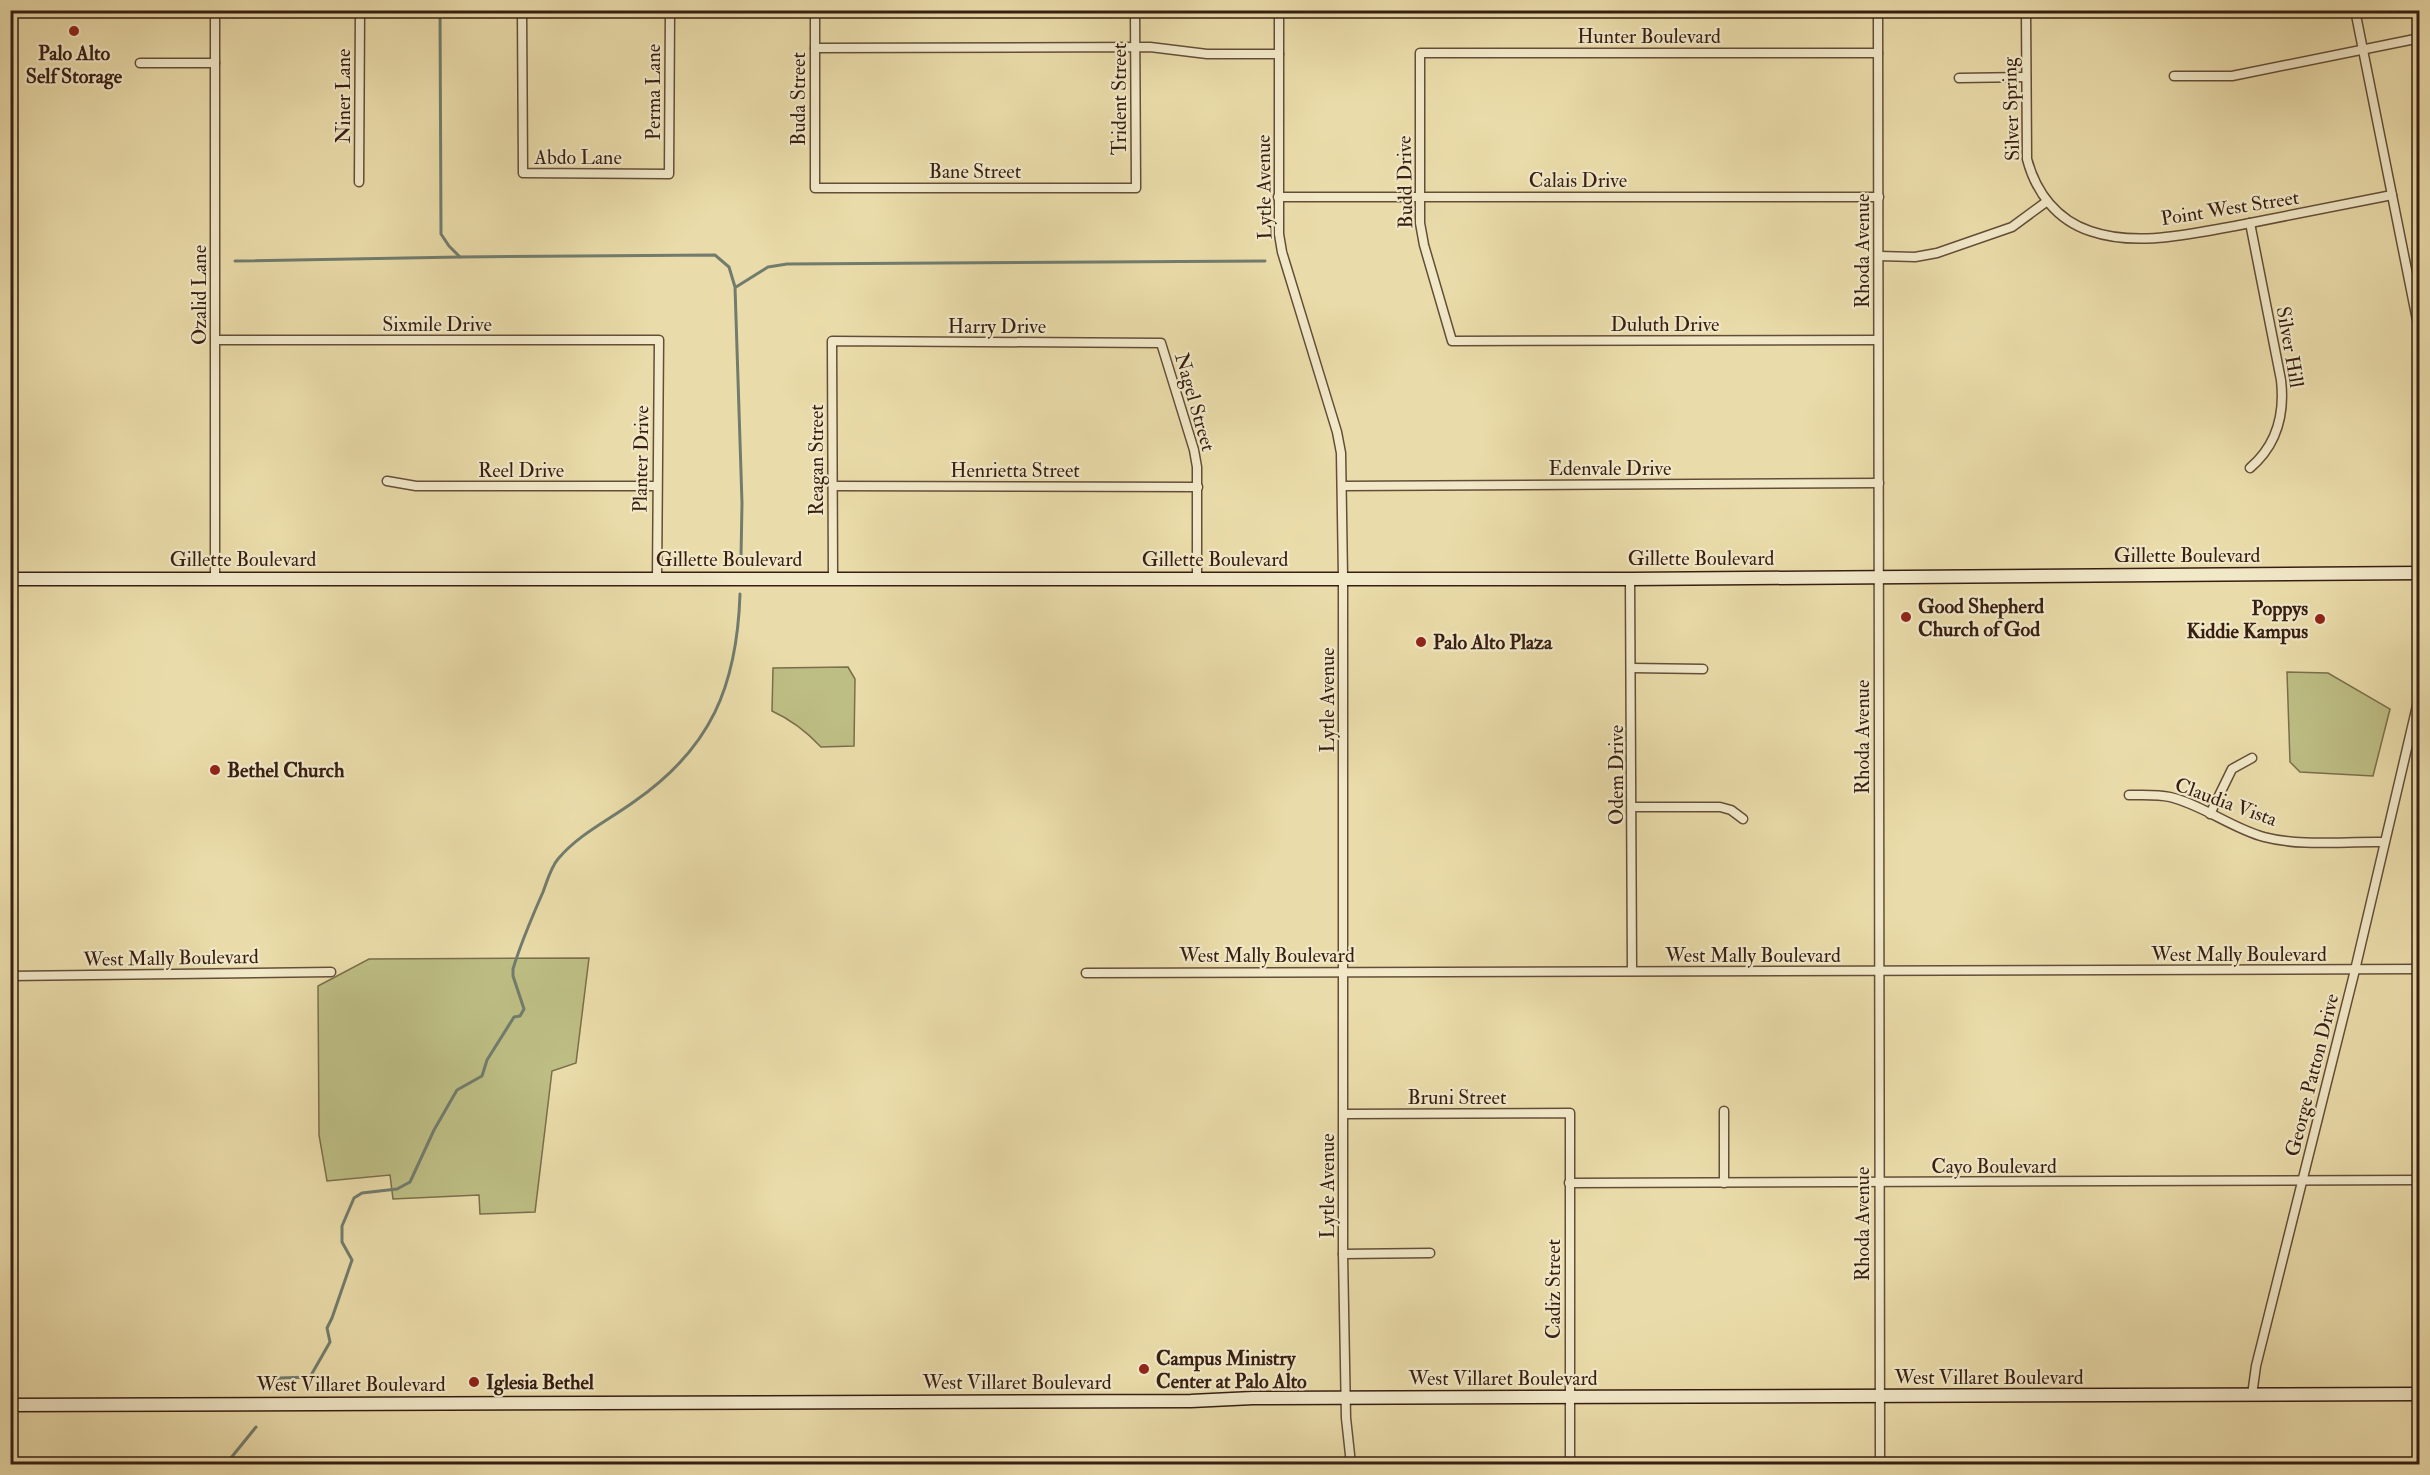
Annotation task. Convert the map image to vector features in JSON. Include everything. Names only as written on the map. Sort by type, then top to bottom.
[{"type":"main road","name":"Gillette Boulevard","points":[[10,579],[1343,577],[1630,579],[2420,573]]},
{"type":"main road","name":"West Villaret Boulevard","points":[[10,1405],[2420,1394]]},
{"type":"street","name":"Ozalid Lane","points":[[215,10],[215,579]]},
{"type":"street","name":"Niner Lane","points":[[359,182],[360,10]]},
{"type":"street","name":"Abdo Lane","points":[[522,10],[523,173],[669,174]]},
{"type":"street","name":"Perma Lane","points":[[669,174],[670,10]]},
{"type":"street","name":"Buda Street","points":[[815,10],[815,188]]},
{"type":"street","name":"Trident Street","points":[[1135,10],[1136,188]]},
{"type":"street","name":"Lytle Avenue","points":[[1279,10],[1278,197],[1282,252],[1337,432],[1341,453],[1344,1254],[1346,1398],[1351,1464]]},
{"type":"street","name":"Rhoda Avenue","points":[[1878,10],[1880,1464]]},
{"type":"street","name":"Silver Spring","points":[[2026,10],[2027,159],[2034,180],[2046,202]]},
{"type":"street","points":[[2355,10],[2420,336]]},
{"type":"street","points":[[2174,76],[2232,76],[2420,38]]},
{"type":"street","points":[[815,48],[1135,47],[1167,48],[1207,54],[1279,54]]},
{"type":"street","name":"Hunter Boulevard","points":[[1420,53],[1878,53]]},
{"type":"street","name":"Budd Drive","points":[[1420,53],[1420,223],[1452,341]]},
{"type":"street","points":[[140,63],[215,63]]},
{"type":"street","points":[[1959,78],[2026,77]]},
{"type":"street","name":"Bane Street","points":[[815,188],[1136,188]]},
{"type":"street","name":"Point West Street","points":[[2046,202],[2071,223],[2089,231],[2109,236],[2173,236],[2392,195]]},
{"type":"street","name":"Calais Drive","points":[[1278,197],[1879,197]]},
{"type":"street","points":[[1879,256],[1915,257],[1937,253],[2012,226],[2046,202]]},
{"type":"street","name":"Silver Hill","points":[[2250,223],[2281,380],[2283,401],[2280,421],[2273,441],[2262,458],[2250,468]]},
{"type":"street","name":"Sixmile Drive","points":[[216,340],[658,340]]},
{"type":"street","name":"Planter Drive","points":[[657,579],[658,340]]},
{"type":"street","name":"Duluth Drive","points":[[1452,341],[1878,340]]},
{"type":"street","name":"Harry Drive","points":[[832,341],[1161,343]]},
{"type":"street","name":"Reagan Street","points":[[832,341],[833,579]]},
{"type":"street","name":"Nagel Street","points":[[1161,343],[1194,450],[1198,487],[1197,578]]},
{"type":"street","name":"Reel Drive","points":[[387,481],[416,486],[656,486]]},
{"type":"street","name":"Edenvale Drive","points":[[1342,486],[1879,483]]},
{"type":"street","name":"Henrietta Street","points":[[833,486],[1198,487]]},
{"type":"street","name":"Odem Drive","points":[[1630,579],[1632,971]]},
{"type":"street","points":[[1632,668],[1703,669]]},
{"type":"street","name":"George Patton Drive","points":[[2252,1395],[2256,1366],[2355,970],[2420,693]]},
{"type":"street","points":[[2210,814],[2232,769],[2252,758]]},
{"type":"street","name":"Claudia Vista","points":[[2129,795],[2170,797],[2247,832],[2289,841],[2384,842]]},
{"type":"street","points":[[1632,807],[1720,807],[1731,810],[1743,819]]},
{"type":"street","name":"West Mally Boulevard","points":[[1086,973],[2420,969]]},
{"type":"street","name":"West Mally Boulevard","points":[[10,976],[331,972]]},
{"type":"street","points":[[1724,1111],[1724,1183]]},
{"type":"street","name":"Bruni Street","points":[[1344,1114],[1570,1113]]},
{"type":"street","name":"Cadiz Street","points":[[1570,1113],[1570,1464]]},
{"type":"street","name":"Cayo Boulevard","points":[[1569,1183],[2420,1180]]},
{"type":"street","points":[[1344,1254],[1430,1253]]},
{"type":"green space","points":[[848,667],[855,679],[854,746],[821,747],[798,726],[772,711],[773,668]]},
{"type":"green space","points":[[2287,672],[2328,673],[2390,709],[2373,776],[2300,772],[2290,762]]},
{"type":"green space","points":[[589,958],[576,1063],[552,1071],[535,1212],[480,1214],[479,1195],[393,1199],[390,1175],[327,1181],[319,1135],[318,986],[369,959]]},
{"type":"waterway","points":[[440,10],[441,234],[460,257],[715,255],[729,267],[735,287],[742,503],[741,557]]},
{"type":"waterway","points":[[235,261],[460,257]]},
{"type":"waterway","points":[[736,287],[768,267],[787,264],[1265,261]]},
{"type":"waterway","points":[[275,1386],[280,1378],[310,1377],[330,1342],[327,1328],[352,1260],[342,1242],[342,1226],[354,1198],[362,1193],[397,1189],[410,1182],[434,1130],[457,1090],[482,1076],[487,1060],[514,1017],[520,1016],[524,1009],[513,976],[513,969],[549,874],[556,862],[566,850],[585,835],[661,781],[683,759],[701,736],[715,712],[733,658],[740,594]]},
{"type":"waterway","points":[[226,1464],[256,1427]]},
{"type":"place","name":"Palo Alto Self Storage","points":[[74,31]]},
{"type":"place","name":"Good Shepherd Church of God","points":[[1906,617]]},
{"type":"place","name":"Poppys Kiddie Kampus","points":[[2320,619]]},
{"type":"place","name":"Palo Alto Plaza","points":[[1421,642]]},
{"type":"place","name":"Bethel Church","points":[[215,770]]},
{"type":"place","name":"Campus Ministry Center at Palo Alto","points":[[1144,1369]]},
{"type":"place","name":"Iglesia Bethel","points":[[474,1382]]}]
